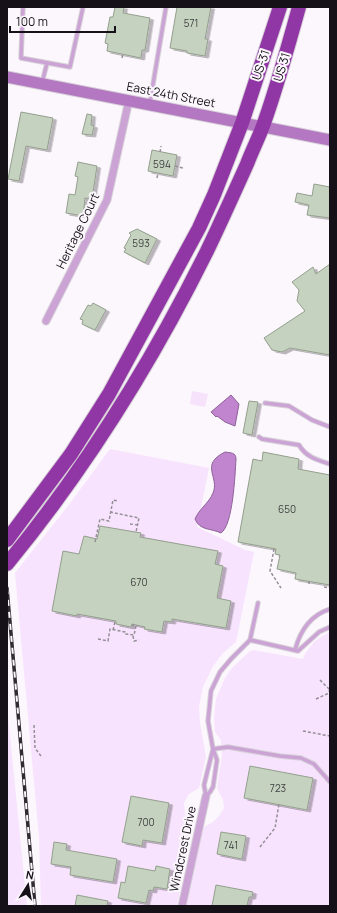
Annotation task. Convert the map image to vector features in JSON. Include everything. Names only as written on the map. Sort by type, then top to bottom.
[{"type":"highway","name":"US-31","points":[[242,123],[280,7]]},
{"type":"highway","name":"US 31","points":[[7,564],[32,534],[83,463],[150,360],[172,322],[225,214],[262,127],[282,70],[299,7]]},
{"type":"highway","name":"US 31","points":[[7,540],[71,454],[109,394],[199,228],[214,195],[242,123]]},
{"type":"highway","points":[[172,322],[164,318],[163,314],[199,239],[199,228]]},
{"type":"street","name":"East 24th Street","points":[[7,77],[330,140]]},
{"type":"street","name":"Heritage Court","points":[[46,321],[107,200],[129,100]]},
{"type":"street","name":"Windcrest Drive","points":[[182,906],[206,796]]},
{"type":"lane","points":[[23,7],[21,58],[70,67],[83,7]]},
{"type":"lane","points":[[149,104],[166,7]]},
{"type":"lane","points":[[42,84],[47,63]]},
{"type":"lane","points":[[265,403],[289,406],[312,420],[330,427]]},
{"type":"lane","points":[[259,437],[299,445],[307,455],[330,464]]},
{"type":"lane","points":[[206,796],[212,790],[217,768],[217,760],[213,749],[208,721],[211,691],[220,672],[250,640],[258,603]]},
{"type":"lane","points":[[296,650],[303,631],[308,623],[319,614],[330,609]]},
{"type":"lane","points":[[250,640],[296,650],[319,632],[330,626]]},
{"type":"lane","points":[[213,749],[228,747],[301,758],[314,764],[330,782]]},
{"type":"lane","points":[[206,796],[204,784],[213,749]]},
{"type":"path","points":[[122,58],[123,54]]},
{"type":"path","points":[[160,152],[161,146]]},
{"type":"path","points":[[175,166],[183,168]]},
{"type":"path","points":[[157,178],[158,173]]},
{"type":"path","points":[[95,542],[100,519],[109,521],[113,500],[118,501]]},
{"type":"path","points":[[110,512],[139,518],[136,532]]},
{"type":"path","points":[[130,524],[138,525]]},
{"type":"path","points":[[274,549],[270,571],[281,588]]},
{"type":"path","points":[[324,587],[330,588]]},
{"type":"path","points":[[113,630],[115,622]]},
{"type":"path","points":[[132,626],[136,626],[133,636],[134,641],[138,641]]},
{"type":"path","points":[[98,639],[108,641],[110,629],[125,632],[125,634],[133,636]]},
{"type":"path","points":[[316,699],[329,694],[330,689],[320,680]]},
{"type":"path","points":[[34,725],[35,748],[40,756]]},
{"type":"path","points":[[303,731],[330,736]]},
{"type":"path","points":[[260,847],[274,828],[279,804]]},
{"type":"shaded area","points":[[192,391],[208,394],[205,407],[190,404]]},
{"type":"shaded area","points":[[231,395],[239,404],[235,426],[225,422],[217,416],[216,417],[211,412]]},
{"type":"shaded area","points":[[110,449],[209,468],[197,527],[245,550],[254,552],[236,642],[223,653],[213,666],[203,687],[199,706],[200,723],[206,757],[199,788],[189,794],[184,803],[185,814],[188,819],[193,821],[177,906],[41,906],[39,837],[15,573],[68,506]]},
{"type":"shaded area","points":[[225,452],[234,454],[236,459],[231,510],[225,528],[221,533],[200,526],[195,519],[213,493],[213,462],[217,457]]},
{"type":"shaded area","points":[[330,632],[330,906],[186,906],[194,863],[204,827],[213,822],[224,808],[223,800],[217,788],[222,755],[221,740],[215,732],[214,718],[216,699],[225,678],[232,668],[253,650],[303,659],[314,642]]},
{"type":"shaded area","points":[[7,706],[27,906],[7,906]]},
{"type":"building","points":[[115,7],[124,7],[123,13],[150,18],[145,50],[142,50],[141,58],[107,51],[108,44],[105,43],[110,17],[113,17]]},
{"type":"building","points":[[177,7],[211,7],[205,39],[208,39],[205,56],[170,48]]},
{"type":"building","points":[[21,112],[53,118],[47,150],[26,146],[19,181],[8,179]]},
{"type":"building","points":[[87,114],[92,115],[91,125],[94,126],[92,135],[82,134]]},
{"type":"building","points":[[152,150],[177,155],[173,176],[148,171]]},
{"type":"building","points":[[78,162],[97,166],[92,199],[85,198],[83,216],[66,213],[69,194],[75,195],[78,177],[75,176]]},
{"type":"building","points":[[314,184],[330,187],[330,218],[307,215],[309,205],[295,202],[297,193],[312,196]]},
{"type":"building","points":[[137,229],[157,239],[145,263],[124,252],[126,249],[124,248],[131,235],[129,233]]},
{"type":"building","points":[[330,264],[330,355],[290,348],[282,352],[272,350],[264,338],[305,311],[297,301],[299,290],[292,282],[313,267],[316,274]]},
{"type":"building","points":[[93,303],[106,310],[95,330],[82,324],[83,320],[80,319],[88,305],[91,306]]},
{"type":"building","points":[[249,401],[258,402],[252,435],[243,433]]},
{"type":"building","points":[[263,452],[299,459],[298,469],[330,475],[330,585],[295,579],[296,573],[277,569],[280,555],[275,554],[276,549],[238,542],[253,459],[262,461]]},
{"type":"building","points":[[100,526],[141,533],[140,537],[218,551],[215,564],[223,566],[217,598],[231,601],[226,628],[172,619],[172,622],[164,621],[162,632],[144,629],[145,627],[132,624],[131,627],[116,624],[116,621],[52,611],[63,551],[79,554],[84,536],[97,539]]},
{"type":"building","points":[[250,766],[313,778],[307,810],[244,798]]},
{"type":"building","points":[[131,796],[169,803],[162,843],[143,840],[142,846],[122,842]]},
{"type":"building","points":[[221,832],[246,836],[242,859],[217,854]]},
{"type":"building","points":[[54,842],[67,844],[66,850],[117,859],[113,882],[70,875],[71,867],[51,864]]},
{"type":"building","points":[[128,866],[155,871],[156,866],[170,869],[167,889],[154,887],[153,891],[149,890],[146,903],[118,898],[121,882],[125,883]]},
{"type":"building","points":[[216,885],[253,892],[252,897],[249,897],[247,906],[212,906]]},
{"type":"building","points":[[77,895],[108,901],[107,906],[75,906]]},
{"type":"railway","points":[[7,588],[35,906]]}]
